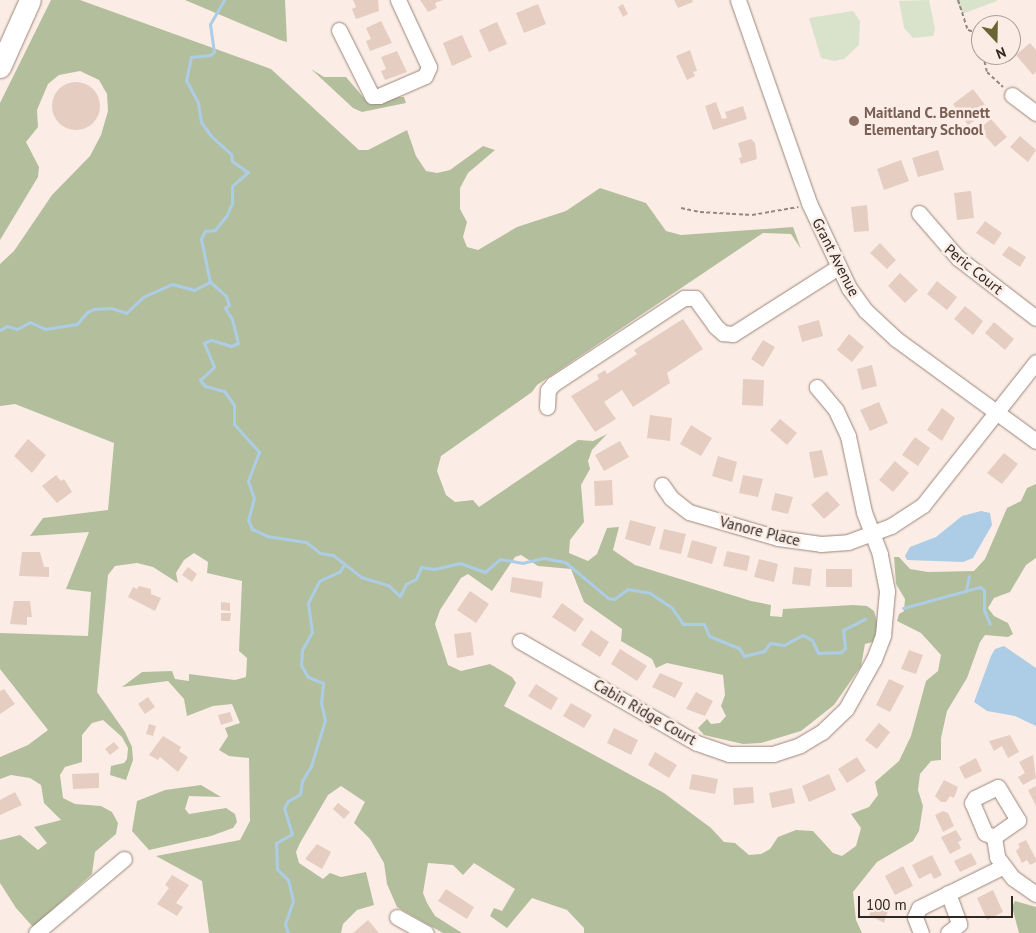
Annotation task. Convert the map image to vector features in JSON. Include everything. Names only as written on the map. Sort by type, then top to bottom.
[{"type":"highway","points":[[0,67],[30,0]]},
{"type":"street","points":[[339,30],[372,96],[379,96],[425,76],[429,72],[428,64],[398,0]]},
{"type":"street","name":"Grant Avenue","points":[[738,0],[810,203],[838,267],[854,296],[880,326],[1036,441]]},
{"type":"street","points":[[1012,95],[1036,113]]},
{"type":"street","name":"Peric Court","points":[[919,213],[958,258],[1036,318]]},
{"type":"street","points":[[547,406],[548,390],[553,384],[684,298],[696,298],[722,333],[733,334],[838,267]]},
{"type":"street","name":"Vanore Place","points":[[662,485],[671,498],[690,512],[778,538],[837,544],[872,533],[892,526],[923,505],[1036,362]]},
{"type":"street","name":"Cabin Ridge Court","points":[[520,641],[697,743],[729,754],[773,754],[800,745],[822,732],[846,709],[874,660],[885,626],[887,591],[848,436],[836,410],[817,387]]},
{"type":"street","points":[[994,837],[994,847],[1002,867],[1036,894]]},
{"type":"street","points":[[36,933],[124,859]]},
{"type":"street","points":[[921,933],[915,922],[916,911],[1002,867]]},
{"type":"street","points":[[948,893],[959,924],[948,933]]},
{"type":"street","points":[[397,917],[426,933]]},
{"type":"path","points":[[958,0],[968,30],[971,31]]},
{"type":"path","points":[[985,65],[987,72],[1012,95]]},
{"type":"path","points":[[681,208],[708,213],[752,215],[788,210],[810,203]]},
{"type":"green space","points":[[51,0],[80,0],[271,69],[359,150],[368,150],[407,130],[416,156],[426,171],[437,173],[450,170],[483,146],[495,150],[468,173],[460,188],[460,209],[467,222],[463,237],[467,247],[478,250],[517,227],[566,211],[600,188],[646,203],[666,231],[681,235],[793,227],[801,249],[791,234],[763,233],[537,385],[532,392],[441,456],[437,471],[446,495],[455,502],[473,500],[479,507],[578,440],[593,441],[607,434],[592,450],[588,461],[590,469],[581,485],[584,522],[570,540],[569,553],[588,561],[597,554],[607,528],[619,527],[613,550],[635,565],[751,601],[771,605],[770,616],[782,617],[783,609],[853,605],[867,606],[874,611],[878,625],[873,642],[865,644],[861,666],[834,705],[801,731],[761,743],[743,744],[704,735],[698,728],[707,719],[711,724],[720,723],[726,716],[721,706],[725,695],[723,675],[667,663],[656,668],[652,659],[621,641],[622,629],[584,602],[571,569],[538,566],[521,555],[515,557],[492,591],[468,574],[461,578],[440,610],[435,624],[448,665],[461,671],[490,664],[512,677],[516,683],[504,706],[664,793],[711,828],[724,842],[735,843],[749,855],[761,854],[770,849],[778,837],[796,830],[813,831],[833,853],[842,856],[856,846],[861,828],[851,814],[869,807],[878,795],[875,782],[899,761],[911,736],[926,681],[938,671],[941,655],[921,633],[897,621],[899,614],[904,611],[905,599],[896,584],[894,557],[899,557],[910,569],[928,572],[974,571],[985,559],[1007,508],[1021,501],[1027,488],[1036,484],[1036,558],[1026,565],[1010,592],[994,598],[988,608],[994,616],[1008,623],[1013,634],[1008,637],[985,635],[980,642],[967,678],[947,711],[941,738],[941,760],[931,761],[920,774],[918,790],[923,806],[919,831],[913,841],[877,862],[853,892],[856,920],[862,933],[584,933],[584,928],[567,910],[532,898],[507,928],[490,916],[494,908],[502,911],[515,889],[474,863],[463,875],[453,865],[428,863],[423,893],[427,903],[435,916],[462,933],[443,933],[397,907],[387,884],[384,863],[370,839],[354,823],[365,802],[341,786],[328,795],[300,843],[296,852],[299,863],[323,879],[330,873],[341,877],[366,872],[374,905],[357,910],[343,924],[341,933],[209,933],[202,881],[156,856],[240,840],[250,821],[249,758],[229,756],[219,750],[228,736],[225,728],[240,723],[232,704],[213,706],[187,716],[184,699],[168,681],[122,687],[142,672],[172,671],[175,679],[189,681],[189,674],[235,680],[246,677],[247,658],[239,651],[242,581],[207,573],[208,562],[194,553],[184,560],[176,573],[178,583],[153,567],[137,563],[115,566],[108,575],[97,692],[125,732],[132,747],[133,760],[126,780],[110,775],[111,766],[124,763],[127,759],[128,748],[122,737],[103,720],[92,723],[82,735],[82,762],[65,767],[60,775],[63,798],[75,804],[101,806],[112,812],[118,823],[116,834],[95,852],[92,874],[33,927],[16,908],[0,883],[0,840],[20,835],[38,850],[47,843],[34,827],[61,820],[44,803],[41,785],[30,778],[11,775],[0,779],[0,757],[28,745],[48,730],[0,669],[0,633],[88,636],[91,592],[66,589],[89,532],[30,536],[43,518],[108,510],[114,443],[15,404],[0,406],[0,264],[14,251],[52,195],[90,156],[101,135],[108,111],[107,94],[99,80],[80,71],[59,75],[48,84],[37,110],[38,127],[26,142],[39,167],[38,177],[0,240],[0,103]]},
{"type":"green space","points":[[185,0],[285,0],[287,42],[280,40]]},
{"type":"green space","points":[[929,0],[935,29],[933,36],[913,38],[904,28],[899,1]]},
{"type":"green space","points":[[956,0],[997,0],[997,1],[962,14]]},
{"type":"green space","points":[[853,11],[860,21],[859,45],[844,59],[834,61],[821,58],[809,18]]},
{"type":"green space","points":[[311,69],[324,77],[346,77],[369,104],[399,97],[404,97],[406,103],[362,112],[353,108]]},
{"type":"green space","points":[[201,785],[221,797],[189,796],[185,809],[189,814],[226,808],[235,814],[237,822],[233,828],[211,836],[149,850],[132,831],[137,801],[165,790]]},
{"type":"green space","points":[[1015,901],[1036,907],[1036,933],[1019,933],[1012,907]]},
{"type":"water","points":[[981,511],[990,513],[992,525],[973,558],[963,562],[907,560],[905,556],[910,547],[936,537],[962,516]]},
{"type":"water","points":[[1004,646],[1036,668],[1036,726],[1015,716],[987,711],[974,702],[991,656],[995,649]]},
{"type":"building","points":[[353,0],[378,0],[379,11],[356,19],[352,9],[356,7]]},
{"type":"building","points":[[420,0],[443,0],[435,3],[437,8],[428,12]]},
{"type":"building","points":[[674,0],[692,0],[693,2],[678,8]]},
{"type":"building","points":[[538,4],[546,24],[524,33],[516,13]]},
{"type":"building","points":[[623,4],[628,14],[623,17],[618,7]]},
{"type":"building","points":[[381,21],[392,43],[370,51],[366,41],[371,39],[366,28]]},
{"type":"building","points":[[497,22],[507,44],[489,52],[479,30]]},
{"type":"building","points":[[462,35],[472,57],[452,66],[443,43]]},
{"type":"building","points":[[1030,43],[1036,50],[1036,72],[1033,75],[1021,61],[1021,51]]},
{"type":"building","points":[[690,50],[697,71],[693,72],[695,76],[687,80],[676,56]]},
{"type":"building","points":[[397,51],[407,72],[385,80],[381,71],[386,69],[381,57]]},
{"type":"building","points":[[71,82],[81,82],[93,89],[100,101],[100,111],[93,123],[81,130],[71,130],[63,126],[56,119],[52,111],[52,101],[56,93],[63,86]]},
{"type":"building","points":[[973,89],[989,110],[968,125],[953,104]]},
{"type":"building","points":[[716,102],[722,119],[727,118],[725,112],[743,106],[747,119],[713,130],[705,106]]},
{"type":"building","points":[[991,119],[1007,137],[995,147],[979,129]]},
{"type":"building","points":[[1020,136],[1036,150],[1028,162],[1010,147]]},
{"type":"building","points":[[751,139],[755,143],[757,159],[741,164],[739,158],[742,157],[738,143]]},
{"type":"building","points":[[938,150],[944,170],[918,177],[912,158]]},
{"type":"building","points":[[901,160],[909,181],[884,190],[877,169]]},
{"type":"building","points":[[971,191],[974,218],[957,220],[954,193]]},
{"type":"building","points":[[867,205],[869,231],[854,232],[851,207]]},
{"type":"building","points":[[985,221],[1002,233],[994,245],[976,233]]},
{"type":"building","points":[[880,243],[896,260],[887,269],[870,253]]},
{"type":"building","points":[[1009,246],[1026,257],[1020,267],[1002,255]]},
{"type":"building","points":[[900,273],[918,290],[905,303],[888,286]]},
{"type":"building","points":[[937,281],[957,297],[947,310],[927,294]]},
{"type":"building","points":[[965,306],[983,321],[973,335],[954,319]]},
{"type":"building","points":[[683,319],[703,349],[667,373],[670,383],[633,407],[622,390],[604,402],[616,419],[595,432],[571,396],[599,379],[597,375],[605,370],[607,374],[637,354],[634,350]]},
{"type":"building","points":[[819,320],[823,336],[802,342],[798,326]]},
{"type":"building","points":[[994,322],[1014,339],[1005,350],[985,333]]},
{"type":"building","points":[[849,334],[864,347],[852,362],[837,350]]},
{"type":"building","points":[[763,340],[775,347],[763,367],[751,359]]},
{"type":"building","points":[[872,365],[877,386],[862,390],[857,369]]},
{"type":"building","points":[[743,379],[764,380],[763,406],[742,405]]},
{"type":"building","points":[[879,402],[888,423],[870,431],[860,410]]},
{"type":"building","points":[[942,408],[955,418],[942,441],[927,430]]},
{"type":"building","points":[[650,415],[672,418],[670,441],[647,438]]},
{"type":"building","points":[[780,419],[797,433],[787,445],[770,430]]},
{"type":"building","points":[[691,425],[712,438],[701,456],[680,444]]},
{"type":"building","points":[[915,437],[930,448],[918,466],[902,455]]},
{"type":"building","points":[[28,439],[46,455],[32,473],[14,456]]},
{"type":"building","points":[[620,441],[629,457],[604,471],[595,455]]},
{"type":"building","points":[[822,450],[828,475],[814,478],[809,452]]},
{"type":"building","points":[[1004,453],[1018,464],[1002,484],[987,473]]},
{"type":"building","points":[[718,456],[737,462],[732,482],[712,476]]},
{"type":"building","points":[[895,461],[909,473],[893,492],[879,480]]},
{"type":"building","points":[[56,475],[61,481],[64,479],[72,492],[57,503],[42,486]]},
{"type":"building","points":[[743,475],[763,479],[758,497],[739,493]]},
{"type":"building","points":[[612,480],[613,505],[595,506],[594,481]]},
{"type":"building","points":[[827,491],[840,505],[824,519],[811,505]]},
{"type":"building","points":[[775,493],[793,497],[788,514],[771,510]]},
{"type":"building","points":[[630,520],[656,527],[650,546],[625,539]]},
{"type":"building","points":[[664,529],[686,534],[681,554],[659,549]]},
{"type":"building","points":[[692,540],[717,547],[712,564],[687,557]]},
{"type":"building","points":[[727,551],[750,556],[747,571],[723,566]]},
{"type":"building","points":[[22,552],[40,552],[44,567],[49,567],[49,577],[19,576]]},
{"type":"building","points":[[759,559],[778,564],[774,582],[754,577]]},
{"type":"building","points":[[188,567],[197,574],[192,582],[182,575]]},
{"type":"building","points":[[794,567],[812,569],[810,586],[792,584]]},
{"type":"building","points":[[826,569],[852,569],[852,587],[826,587]]},
{"type":"building","points":[[512,577],[543,582],[541,598],[510,592]]},
{"type":"building","points":[[139,586],[151,589],[151,594],[161,598],[155,611],[128,597],[133,587],[137,589]]},
{"type":"building","points":[[470,591],[489,604],[476,623],[457,610]]},
{"type":"building","points":[[14,601],[30,601],[32,617],[27,617],[27,625],[10,624]]},
{"type":"building","points":[[221,602],[230,603],[230,611],[221,610]]},
{"type":"building","points":[[562,603],[584,619],[575,632],[552,617]]},
{"type":"building","points":[[221,613],[231,613],[230,621],[221,621]]},
{"type":"building","points":[[591,630],[609,642],[600,657],[581,645]]},
{"type":"building","points":[[471,632],[474,655],[457,658],[454,634]]},
{"type":"building","points":[[620,649],[647,666],[637,681],[611,664]]},
{"type":"building","points":[[909,650],[923,655],[916,674],[901,669]]},
{"type":"building","points":[[660,673],[683,683],[675,698],[652,687]]},
{"type":"building","points":[[889,679],[904,686],[890,712],[876,705]]},
{"type":"building","points":[[536,684],[558,698],[551,710],[528,696]]},
{"type":"building","points":[[4,689],[15,704],[0,714],[0,691]]},
{"type":"building","points":[[696,692],[713,701],[705,716],[686,709]]},
{"type":"building","points":[[148,697],[155,707],[145,714],[138,704]]},
{"type":"building","points":[[571,703],[592,715],[584,728],[563,716]]},
{"type":"building","points":[[230,712],[233,721],[221,725],[218,715]]},
{"type":"building","points":[[879,723],[890,732],[877,749],[865,740]]},
{"type":"building","points":[[149,724],[156,726],[153,736],[146,734]]},
{"type":"building","points":[[614,728],[638,740],[631,755],[607,743]]},
{"type":"building","points":[[1010,735],[1019,752],[1008,758],[1002,746],[994,751],[989,741]]},
{"type":"building","points":[[163,736],[181,747],[179,751],[188,757],[178,772],[160,757],[158,760],[149,755]]},
{"type":"building","points":[[114,742],[119,748],[110,755],[105,749]]},
{"type":"building","points":[[655,752],[677,765],[669,778],[648,765]]},
{"type":"building","points":[[1033,755],[1036,778],[1023,785],[1018,777],[1025,773],[1019,762]]},
{"type":"building","points":[[857,757],[866,771],[847,783],[838,769]]},
{"type":"building","points":[[976,758],[982,771],[965,779],[959,767]]},
{"type":"building","points":[[99,773],[99,788],[73,789],[72,774]]},
{"type":"building","points":[[692,774],[718,779],[715,794],[689,789]]},
{"type":"building","points":[[829,774],[836,790],[809,802],[802,786]]},
{"type":"building","points":[[944,780],[958,787],[954,798],[950,796],[946,802],[941,802],[935,796]]},
{"type":"building","points":[[1036,786],[1036,806],[1028,790]]},
{"type":"building","points":[[753,787],[754,803],[734,805],[733,788]]},
{"type":"building","points":[[792,788],[795,803],[772,808],[769,793]]},
{"type":"building","points":[[15,792],[22,805],[0,815],[0,800]]},
{"type":"building","points":[[338,803],[350,812],[344,819],[333,809]]},
{"type":"building","points":[[943,811],[948,813],[954,826],[943,832],[935,815]]},
{"type":"building","points":[[956,830],[962,840],[958,842],[961,848],[950,854],[941,837]]},
{"type":"building","points":[[1026,840],[1036,859],[1036,862],[1030,865],[1027,860],[1022,863],[1016,851],[1020,847],[1018,844]]},
{"type":"building","points":[[317,844],[331,852],[322,869],[305,859]]},
{"type":"building","points":[[971,853],[977,864],[960,872],[954,861]]},
{"type":"building","points":[[932,855],[942,875],[934,879],[931,873],[919,879],[912,865]]},
{"type":"building","points":[[903,866],[913,886],[895,895],[885,876]]},
{"type":"building","points":[[172,875],[189,885],[176,903],[183,907],[177,916],[157,904],[169,888],[165,885]]},
{"type":"building","points":[[446,889],[474,907],[467,919],[438,901]]},
{"type":"building","points":[[993,890],[1003,912],[987,920],[977,898]]},
{"type":"building","points":[[878,899],[890,905],[884,923],[869,915]]},
{"type":"building","points":[[368,920],[379,933],[353,933]]},
{"type":"waterway","points":[[224,0],[210,24],[214,52],[210,55],[191,57],[186,80],[198,103],[201,122],[211,136],[231,154],[232,161],[248,172],[232,186],[232,203],[227,215],[215,230],[205,231],[201,239],[210,282],[226,296],[229,305],[225,308],[232,319],[238,343],[231,346],[211,340],[204,343],[214,367],[200,380],[205,386],[224,391],[234,405],[234,424],[259,452],[248,481],[254,498],[248,520],[252,529],[267,536],[306,542],[320,553],[333,555],[361,577],[388,585],[400,596],[406,584],[416,579],[421,567],[434,569],[460,563],[485,572],[500,559],[522,563],[544,558],[565,562],[608,598],[614,599],[628,589],[650,593],[672,608],[683,624],[704,624],[709,636],[739,648],[744,656],[764,651],[770,643],[784,645],[803,635],[812,640],[818,653],[841,652],[845,648],[843,630],[865,619]]},
{"type":"waterway","points":[[0,330],[7,326],[17,329],[30,322],[45,329],[77,324],[87,312],[94,309],[111,308],[126,313],[143,297],[172,284],[194,290],[210,282]]},
{"type":"waterway","points":[[288,933],[285,924],[293,901],[288,880],[277,869],[276,843],[292,834],[284,808],[288,801],[300,794],[302,781],[311,766],[325,720],[321,703],[323,683],[308,677],[301,665],[302,650],[312,632],[308,603],[319,581],[340,571],[343,566]]},
{"type":"waterway","points":[[966,590],[969,576]]},
{"type":"waterway","points":[[903,608],[980,587],[984,590],[984,610],[990,624]]},
{"type":"place","name":"Maitland C. Bennett Elementary School","points":[[854,121]]}]
